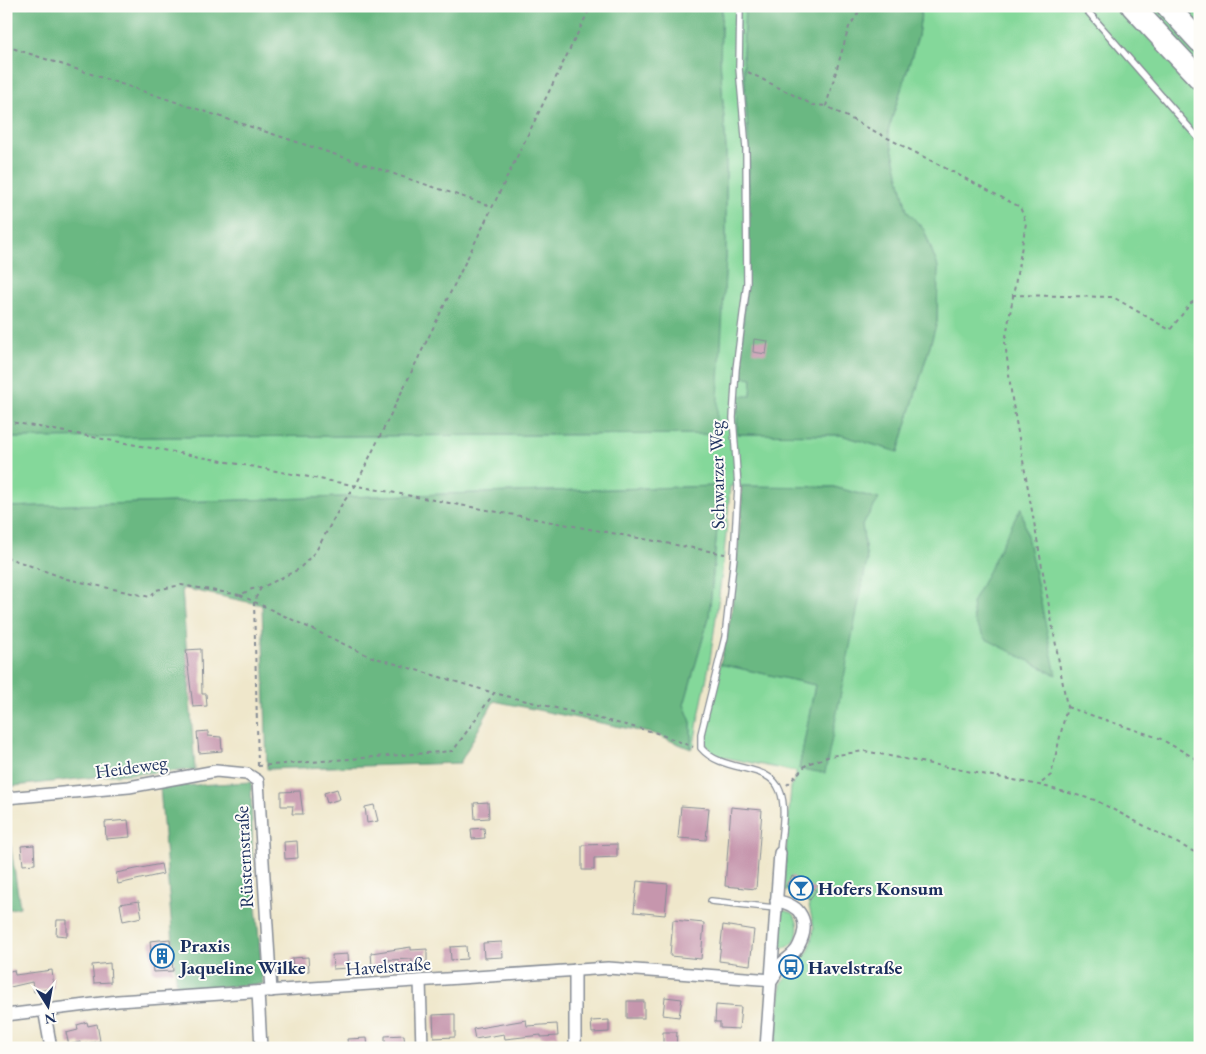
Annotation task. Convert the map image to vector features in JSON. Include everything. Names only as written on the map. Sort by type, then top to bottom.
[{"type":"highway","points":[[1132,6],[1200,80]]},
{"type":"highway","points":[[1167,6],[1200,42]]},
{"type":"street","name":"Heideweg","points":[[6,798],[129,787],[216,771],[247,774],[258,781]]},
{"type":"street","name":"Rüsternstraße","points":[[258,781],[271,991]]},
{"type":"street","points":[[766,1048],[780,853]]},
{"type":"street","points":[[772,980],[782,964],[799,946],[803,929],[803,917],[800,911],[784,902],[776,904]]},
{"type":"street","name":"Havelstraße","points":[[6,1015],[118,1001],[626,967],[772,980]]},
{"type":"street","points":[[575,970],[575,1048]]},
{"type":"street","points":[[420,981],[422,1048]]},
{"type":"street","points":[[258,992],[261,1048]]},
{"type":"street","points":[[44,1009],[51,1048]]},
{"type":"lane","name":"Schwarzer Weg","points":[[701,748],[701,734],[725,637],[734,557],[738,486],[733,418],[736,369],[747,283],[746,148],[739,68],[740,6]]},
{"type":"lane","points":[[1083,6],[1200,140]]},
{"type":"lane","points":[[701,748],[709,758],[720,763],[765,774],[776,782],[781,792],[782,806],[780,853]]},
{"type":"lane","points":[[710,901],[776,904]]},
{"type":"path","points":[[240,595],[252,589],[262,588],[299,569],[316,551],[342,504],[356,485],[591,6]]},
{"type":"path","points":[[826,106],[848,27],[863,6]]},
{"type":"path","points":[[6,46],[492,206]]},
{"type":"path","points":[[739,68],[812,105],[826,106],[1020,207],[1026,223],[1005,342],[1012,399],[1067,707],[1051,775],[1039,784]]},
{"type":"path","points":[[1012,295],[1113,297],[1170,330],[1191,303],[1200,298]]},
{"type":"path","points":[[6,421],[684,545],[734,557]]},
{"type":"path","points":[[6,557],[67,579],[150,597],[156,590],[181,585],[240,595],[370,656],[494,693],[654,732],[701,748]]},
{"type":"path","points":[[258,781],[254,601],[262,588]]},
{"type":"path","points":[[258,766],[453,751],[494,693]]},
{"type":"path","points":[[1067,707],[1159,738],[1200,761]]},
{"type":"path","points":[[781,792],[807,764],[830,756],[864,751],[1039,784],[1095,800],[1200,855]]},
{"type":"green space","points":[[6,6],[722,6],[720,59],[726,149],[726,257],[716,434],[6,438]]},
{"type":"green space","points":[[722,6],[745,6],[743,54],[749,147],[748,259],[739,376],[752,377],[751,397],[738,396],[738,434],[841,435],[898,452],[937,322],[938,267],[924,230],[907,211],[888,131],[918,36],[922,6],[1200,6],[1200,1048],[775,1048],[781,984],[809,950],[814,928],[808,901],[783,889],[791,787],[797,772],[718,756],[712,753],[705,743],[720,664],[815,685],[799,769],[867,561],[862,525],[878,499],[834,487],[730,486],[709,666],[694,745],[691,749],[691,722],[684,705],[709,617],[719,508],[717,486],[6,507],[6,438],[715,434],[726,257],[726,149],[720,59]]},
{"type":"green space","points":[[745,6],[922,6],[918,36],[888,131],[907,211],[924,230],[938,267],[937,322],[898,452],[841,435],[737,434],[738,396],[751,396],[752,378],[739,376],[748,259],[749,147],[743,54]]},
{"type":"green space","points":[[717,486],[719,508],[709,617],[684,705],[691,722],[691,749],[654,734],[494,701],[460,763],[267,769],[262,605],[182,588],[195,770],[113,775],[6,787],[6,507]]},
{"type":"green space","points":[[741,486],[834,487],[879,499],[862,525],[867,561],[825,773],[799,769],[815,685],[720,664],[731,616],[742,504]]},
{"type":"green space","points":[[1021,507],[1056,675],[986,639],[974,621],[972,603]]},
{"type":"green space","points":[[251,782],[253,873],[263,984],[177,990],[160,787]]},
{"type":"green space","points":[[6,816],[20,907],[6,910]]},
{"type":"green space","points":[[782,910],[793,913],[798,930],[795,941],[791,945],[780,948]]},
{"type":"building","points":[[754,339],[768,341],[766,354],[753,352]]},
{"type":"building","points":[[201,649],[202,694],[206,694],[207,706],[193,707],[186,650]]},
{"type":"building","points":[[208,731],[208,736],[221,737],[222,751],[199,753],[197,732]]},
{"type":"building","points":[[337,789],[340,799],[327,803],[324,793]]},
{"type":"building","points":[[300,791],[303,814],[292,814],[293,806],[281,806],[281,792]]},
{"type":"building","points":[[488,802],[489,818],[475,819],[474,803]]},
{"type":"building","points":[[374,805],[378,821],[367,823],[365,807]]},
{"type":"building","points":[[681,806],[709,808],[706,840],[678,838]]},
{"type":"building","points":[[731,807],[762,810],[756,889],[725,886]]},
{"type":"building","points":[[128,820],[130,837],[106,839],[105,822]]},
{"type":"building","points":[[484,828],[485,838],[472,839],[471,829]]},
{"type":"building","points":[[297,841],[298,858],[285,859],[284,842]]},
{"type":"building","points":[[617,844],[617,857],[594,858],[594,870],[582,870],[582,845]]},
{"type":"building","points":[[34,845],[35,864],[23,865],[21,846]]},
{"type":"building","points":[[161,864],[163,874],[118,884],[116,873]]},
{"type":"building","name":"Hofers Konsum","points":[[792,876],[816,890],[810,900],[786,886]]},
{"type":"building","points":[[637,881],[668,884],[665,915],[634,912]]},
{"type":"building","points":[[139,901],[142,917],[123,921],[120,904]]},
{"type":"building","points":[[57,920],[67,920],[67,936],[56,935]]},
{"type":"building","points":[[673,920],[704,923],[701,959],[670,956]]},
{"type":"building","points":[[723,925],[754,930],[750,965],[719,961]]},
{"type":"building","name":"Praxis Jaqueline Wilke","points":[[170,939],[173,971],[153,972],[150,941]]},
{"type":"building","points":[[502,942],[503,957],[484,958],[483,943]]},
{"type":"building","points":[[466,946],[467,959],[451,960],[450,947]]},
{"type":"building","points":[[411,947],[411,950],[427,949],[427,962],[412,964],[412,959],[388,960],[388,965],[372,966],[371,953]]},
{"type":"building","points":[[348,954],[349,968],[333,969],[332,955]]},
{"type":"building","points":[[308,957],[309,971],[293,972],[292,958]]},
{"type":"building","points":[[110,963],[111,982],[94,983],[92,965]]},
{"type":"building","points":[[14,970],[15,975],[52,970],[54,988],[34,992],[32,982],[6,988],[6,972]]},
{"type":"building","points":[[665,997],[682,999],[679,1017],[663,1015]]},
{"type":"building","points":[[627,1001],[644,1001],[644,1018],[627,1018]]},
{"type":"building","points":[[716,1005],[741,1007],[739,1029],[720,1028],[720,1022],[715,1022]]},
{"type":"building","points":[[455,1014],[455,1037],[434,1038],[433,1015]]},
{"type":"building","points":[[526,1020],[527,1026],[557,1024],[558,1036],[541,1037],[541,1035],[505,1039],[504,1034],[475,1039],[473,1029]]},
{"type":"building","points":[[609,1020],[609,1032],[592,1033],[591,1021]]},
{"type":"building","points":[[87,1022],[88,1026],[97,1024],[100,1041],[81,1045],[80,1042],[69,1045],[66,1033],[78,1030],[77,1025]]},
{"type":"building","points":[[663,1032],[677,1032],[676,1048],[663,1048]]},
{"type":"building","points":[[404,1035],[405,1048],[385,1048],[385,1036]]},
{"type":"building","points":[[367,1038],[368,1048],[348,1048],[347,1039]]},
{"type":"place","name":"Hofers Konsum","points":[[801,888]]},
{"type":"place","name":"Praxis Jaqueline Wilke","points":[[162,956]]},
{"type":"place","name":"Havelstraße","points":[[791,967]]}]
